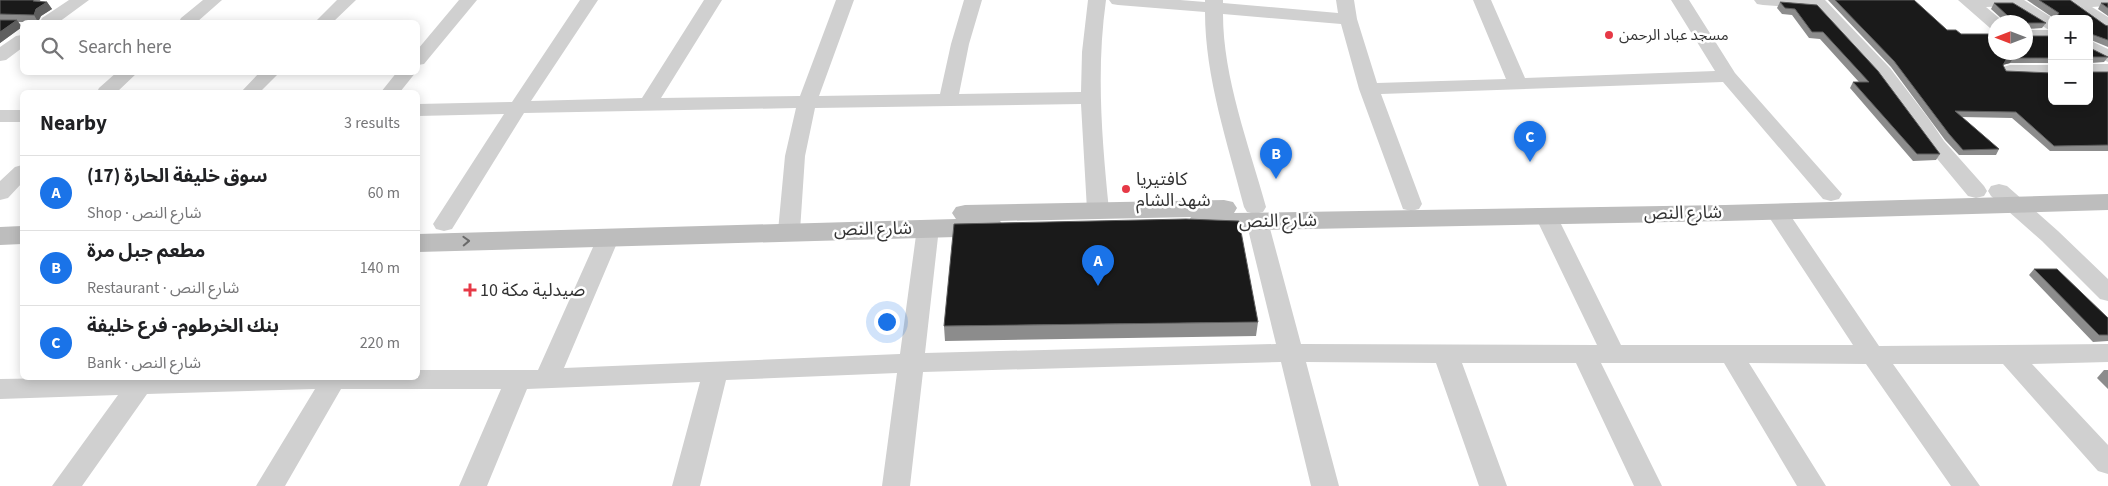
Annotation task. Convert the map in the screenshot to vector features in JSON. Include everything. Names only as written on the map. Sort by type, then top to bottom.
[{"type":"main road","name":"شارع النص","points":[[420,225],[789,224],[928,228],[1256,214],[1411,204],[1720,205],[1776,211],[2108,189]]},
{"type":"main road","name":"شارع النص","points":[[420,243],[609,236],[789,224],[1098,210],[1256,214],[1546,216],[1720,205],[1831,194],[1996,195],[2108,202]]},
{"type":"main road","points":[[0,236],[20,235]]},
{"type":"main road","points":[[0,250],[20,249]]},
{"type":"street","points":[[51,20],[80,0]]},
{"type":"street","points":[[189,20],[213,0]]},
{"type":"street","points":[[325,20],[347,0]]},
{"type":"street","points":[[420,58],[468,0]]},
{"type":"street","points":[[444,224],[517,108],[589,0]]},
{"type":"street","points":[[648,104],[712,0]]},
{"type":"street","points":[[789,224],[795,156],[807,102],[845,0]]},
{"type":"street","points":[[948,100],[960,44],[973,0]]},
{"type":"street","points":[[1097,0],[1092,30],[1089,98],[1098,210]]},
{"type":"street","points":[[1118,0],[1214,4],[1348,19]]},
{"type":"street","points":[[1346,0],[1348,19],[1369,89],[1411,204]]},
{"type":"street","points":[[1482,0],[1518,84]]},
{"type":"street","points":[[1680,0],[1728,76],[1831,194]]},
{"type":"street","points":[[1763,0],[1818,2],[1883,72],[1922,123],[1936,145],[2108,293]]},
{"type":"street","points":[[1968,1],[2013,1],[2048,23]]},
{"type":"street","points":[[1968,1],[1988,17]]},
{"type":"street","points":[[2073,1],[2108,1]]},
{"type":"street","points":[[2073,1],[2108,25]]},
{"type":"street","points":[[1214,4],[1214,33],[1221,77],[1324,486]]},
{"type":"street","points":[[2033,35],[2048,35]]},
{"type":"street","points":[[0,56],[20,41]]},
{"type":"street","points":[[2093,48],[2108,57]]},
{"type":"street","points":[[2010,71],[2048,70]]},
{"type":"street","points":[[2093,70],[2108,70]]},
{"type":"street","points":[[108,90],[126,75]]},
{"type":"street","points":[[252,90],[268,75]]},
{"type":"street","points":[[392,90],[404,75]]},
{"type":"street","points":[[1369,89],[1728,76]]},
{"type":"street","points":[[420,110],[648,104],[1089,98]]},
{"type":"street","points":[[0,116],[20,116]]},
{"type":"street","points":[[0,194],[20,173]]},
{"type":"street","points":[[1776,211],[1966,486]]},
{"type":"street","points":[[1546,216],[1613,353]]},
{"type":"street","points":[[896,486],[928,228]]},
{"type":"street","points":[[547,379],[609,236]]},
{"type":"street","points":[[420,379],[518,380],[620,377],[716,370],[910,362],[1291,353],[2009,355],[2108,353]]},
{"type":"street","points":[[1584,353],[1648,486]]},
{"type":"street","points":[[1730,353],[1812,486]]},
{"type":"street","points":[[1446,354],[1493,486]]},
{"type":"street","points":[[2009,355],[2108,463]]},
{"type":"street","points":[[686,486],[716,370]]},
{"type":"street","points":[[0,388],[302,380]]},
{"type":"street","points":[[270,486],[333,380]]},
{"type":"street","points":[[473,486],[518,380]]},
{"type":"street","points":[[66,486],[140,385]]},
{"type":"building","points":[[0,0],[47,2],[36,9],[34,15],[0,14]]},
{"type":"building","points":[[1835,0],[1914,0],[1947,30],[1956,30],[1961,34],[1988,34],[1988,60],[2006,60],[2003,65],[2006,71],[2048,73],[2048,105],[2093,105],[2093,72],[2108,72],[2108,145],[2054,146],[2016,112],[1955,111],[1999,149],[1963,150],[1894,61]]},
{"type":"building","points":[[2039,0],[2070,0],[2091,15],[2058,15],[2059,13]]},
{"type":"building","points":[[1780,2],[1817,5],[1878,71],[1940,154],[1917,154],[1853,82],[1869,82],[1823,32],[1812,32],[1795,9],[1785,8]]},
{"type":"building","points":[[1994,3],[2013,3],[2033,15],[2007,15]]},
{"type":"building","points":[[2101,3],[2108,3],[2108,8]]},
{"type":"building","points":[[2033,15],[2046,23],[2033,23]]},
{"type":"building","points":[[2093,16],[2108,26],[2108,40],[2093,35]]},
{"type":"building","points":[[0,20],[17,20],[0,32]]},
{"type":"building","points":[[2033,36],[2048,36],[2048,58],[2033,58]]},
{"type":"building","points":[[2093,50],[2108,57],[2093,57]]},
{"type":"building","points":[[1186,219],[1239,221],[1258,322],[944,326],[954,224]]},
{"type":"building","points":[[2034,269],[2057,269],[2108,318],[2108,335],[2099,335]]},
{"type":"place","name":"مسجد عباد الرحمن","points":[[1609,35]]},
{"type":"place","name":"بنك الخرطوم- فرع خليفة","points":[[1530,162]]},
{"type":"place","name":"مطعم جبل مرة","points":[[1276,179]]},
{"type":"place","name":"كافتيريا شهد الشام","points":[[1126,189]]},
{"type":"place","name":"سوق خليفة الحارة (17)","points":[[1098,286]]},
{"type":"place","name":"صيدلية مكة 10","points":[[470,290]]}]
